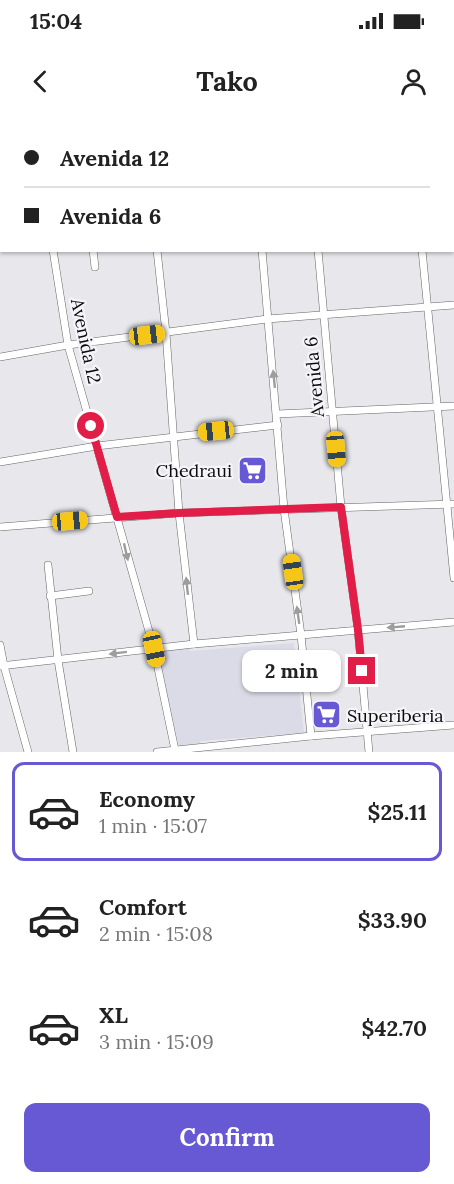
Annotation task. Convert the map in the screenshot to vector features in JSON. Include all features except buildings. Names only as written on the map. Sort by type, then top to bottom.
[{"type":"street","name":"Avenida 12","points":[[53,252],[68,345],[154,649],[175,750]]},
{"type":"street","points":[[93,252],[95,267]]},
{"type":"street","points":[[157,252],[166,333],[179,513],[194,645]]},
{"type":"street","points":[[262,252],[284,509],[301,635],[311,736]]},
{"type":"street","name":"Avenida 6","points":[[318,252],[341,507],[358,630],[369,752]]},
{"type":"street","points":[[422,252],[437,407],[451,504],[454,578]]},
{"type":"street","points":[[0,357],[68,345],[267,319],[454,305]]},
{"type":"street","points":[[277,414],[454,406]]},
{"type":"street","points":[[0,462],[97,446],[278,424]]},
{"type":"street","points":[[0,527],[179,513],[451,504]]},
{"type":"street","points":[[48,565],[58,660],[73,752]]},
{"type":"street","points":[[50,596],[89,591]]},
{"type":"street","points":[[2,666],[194,645],[454,622]]},
{"type":"street","points":[[0,645],[2,666],[28,752]]},
{"type":"street","points":[[157,752],[311,736],[454,725]]},
{"type":"street","points":[[266,742],[267,752]]},
{"type":"shaded area","points":[[294,643],[304,733],[200,741],[200,746],[179,747],[158,651],[189,647],[189,651]]},
{"type":"place","name":"Chedraui","points":[[253,470]]},
{"type":"place","name":"Superiberia","points":[[326,715]]},
{"type":"route","points":[[91,426],[117,517],[341,507],[362,671]]}]
